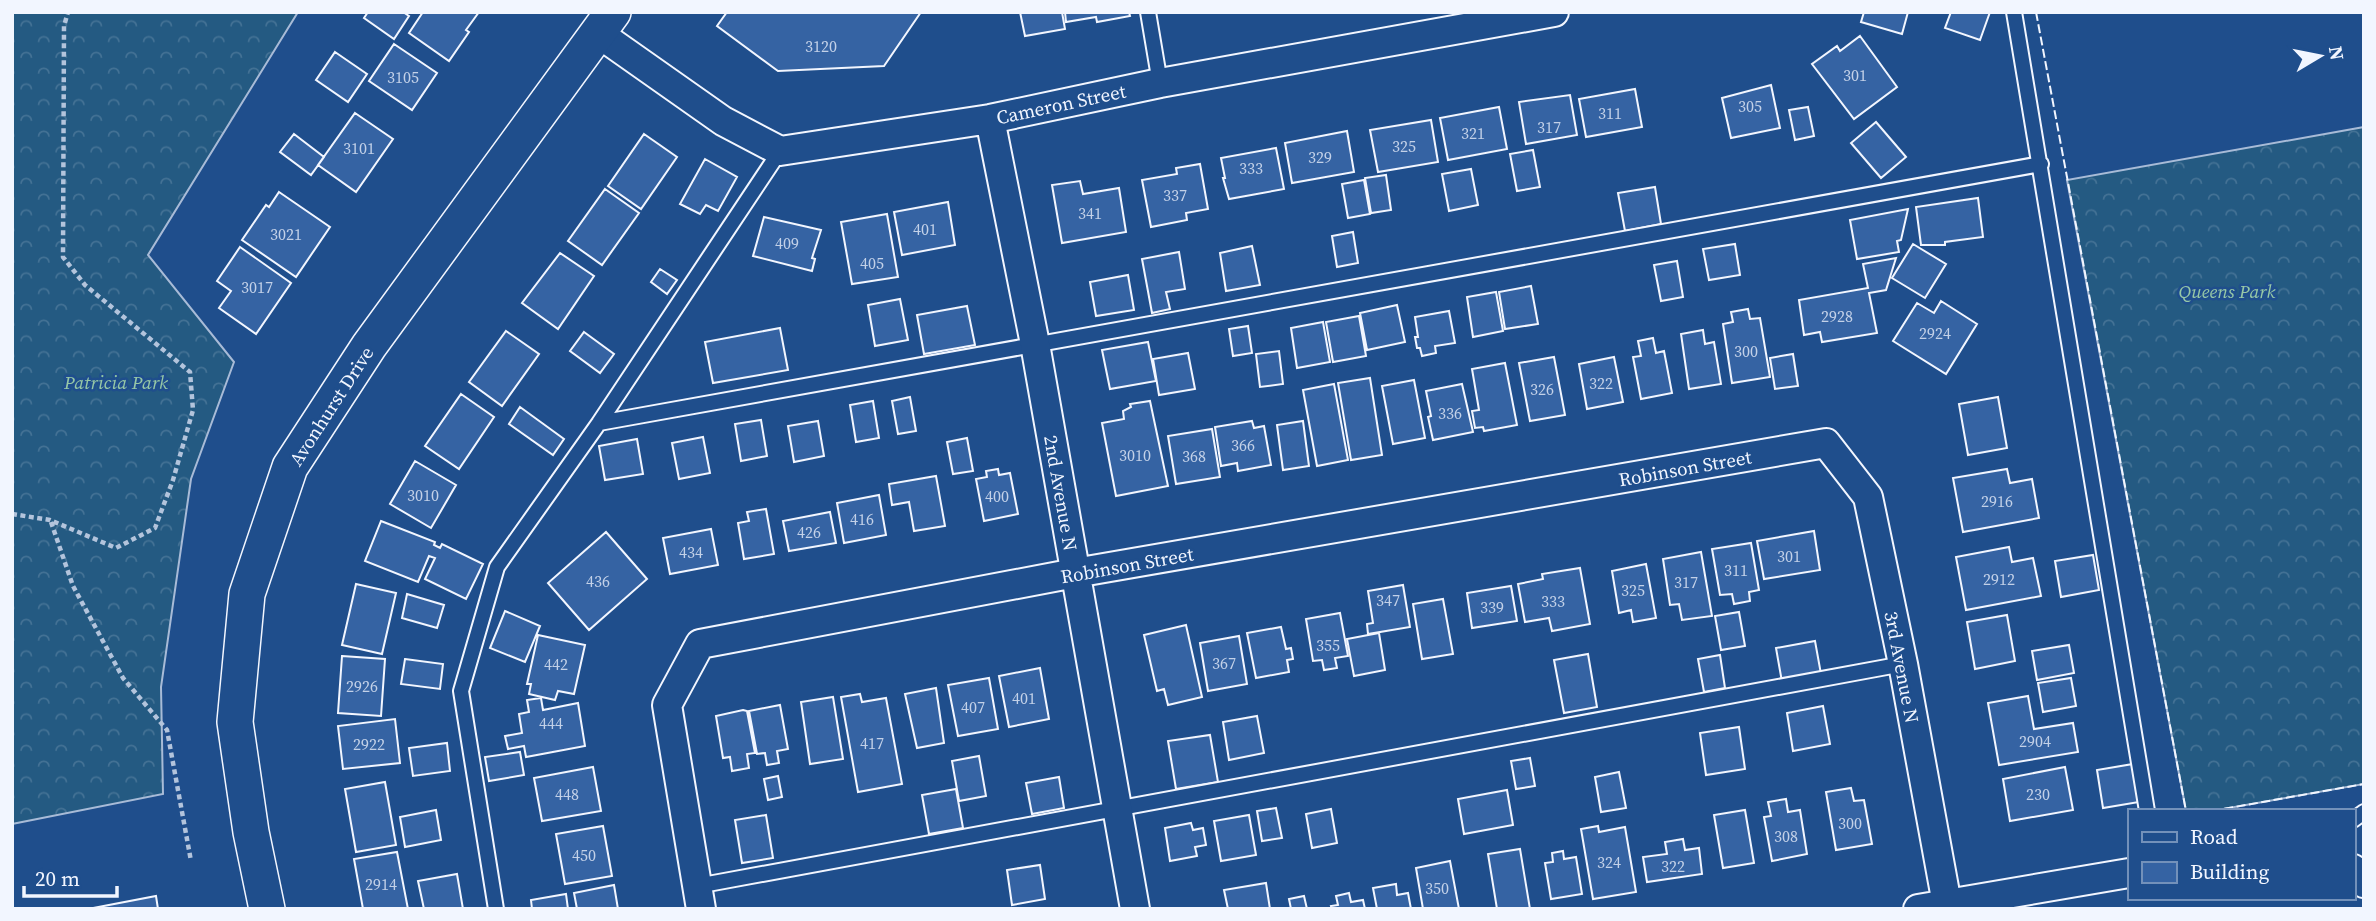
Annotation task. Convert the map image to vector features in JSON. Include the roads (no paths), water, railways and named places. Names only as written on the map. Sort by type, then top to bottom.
[{"type":"street","name":"Cameron Street","points":[[780,151],[990,119],[1160,83],[1554,12]]},
{"type":"street","points":[[606,23],[723,121],[780,151]]},
{"type":"street","name":"Avonhurst Drive","points":[[267,909],[251,832],[235,722],[247,594],[290,467],[369,346],[606,23]]},
{"type":"street","name":"2nd Avenue N","points":[[990,119],[1035,344],[1135,909]]},
{"type":"street","name":"Robinson Street","points":[[699,897],[667,705],[700,644],[1075,573],[1826,443]]},
{"type":"street","name":"3rd Avenue N","points":[[1826,443],[1868,496],[1903,664],[1947,904]]},
{"type":"street","points":[[1918,909],[2128,873]]},
{"type":"lane","points":[[1148,12],[1160,83]]},
{"type":"lane","points":[[2014,12],[2147,809]]},
{"type":"lane","points":[[496,909],[461,691],[497,567],[598,423],[780,151]]},
{"type":"lane","points":[[598,423],[2041,164]]},
{"type":"lane","points":[[699,897],[1116,809],[1903,664]]},
{"type":"park label","name":"Queens Park","points":[[2227,291]]},
{"type":"park label","name":"Patricia Park","points":[[116,382]]}]
